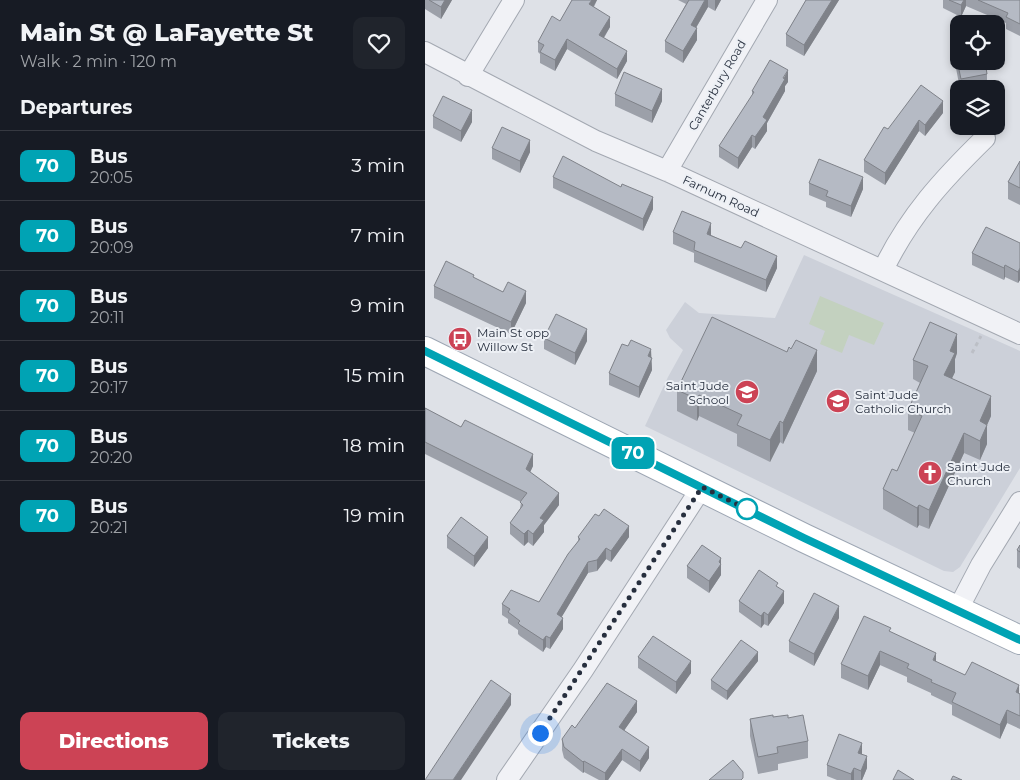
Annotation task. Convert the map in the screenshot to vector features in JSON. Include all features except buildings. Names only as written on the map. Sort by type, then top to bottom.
[{"type":"main road","points":[[425,350],[702,487],[1020,640]]},
{"type":"street","points":[[469,76],[514,0]]},
{"type":"street","name":"Canterbury Road","points":[[667,171],[767,0]]},
{"type":"street","name":"Farnum Road","points":[[425,52],[596,141],[667,171],[1020,334]]},
{"type":"street","points":[[883,270],[891,254],[939,183],[985,138]]},
{"type":"street","points":[[507,780],[588,663],[702,487]]},
{"type":"street","points":[[957,611],[981,565],[1020,502]]},
{"type":"path","points":[[972,353],[981,336]]},
{"type":"shaded area","name":"Saint Jude Catholic Church","points":[[804,255],[1020,351],[1020,468],[960,567],[953,572],[944,571],[645,426],[683,350],[670,338],[666,330],[685,302],[699,313],[775,318]]},
{"type":"green space","points":[[820,296],[884,323],[874,345],[849,335],[842,353],[820,344],[825,331],[809,324]]},
{"type":"bus line","name":"70","points":[[425,351],[804,538],[1020,640]]},
{"type":"place","name":"Main St opp Willow St","points":[[460,339]]},
{"type":"place","name":"Saint Jude School","points":[[747,392]]},
{"type":"place","name":"Saint Jude Catholic Church","points":[[838,401]]},
{"type":"place","name":"Saint Jude Church","points":[[930,473]]},
{"type":"route","points":[[540,733],[702,487],[747,509]]}]
